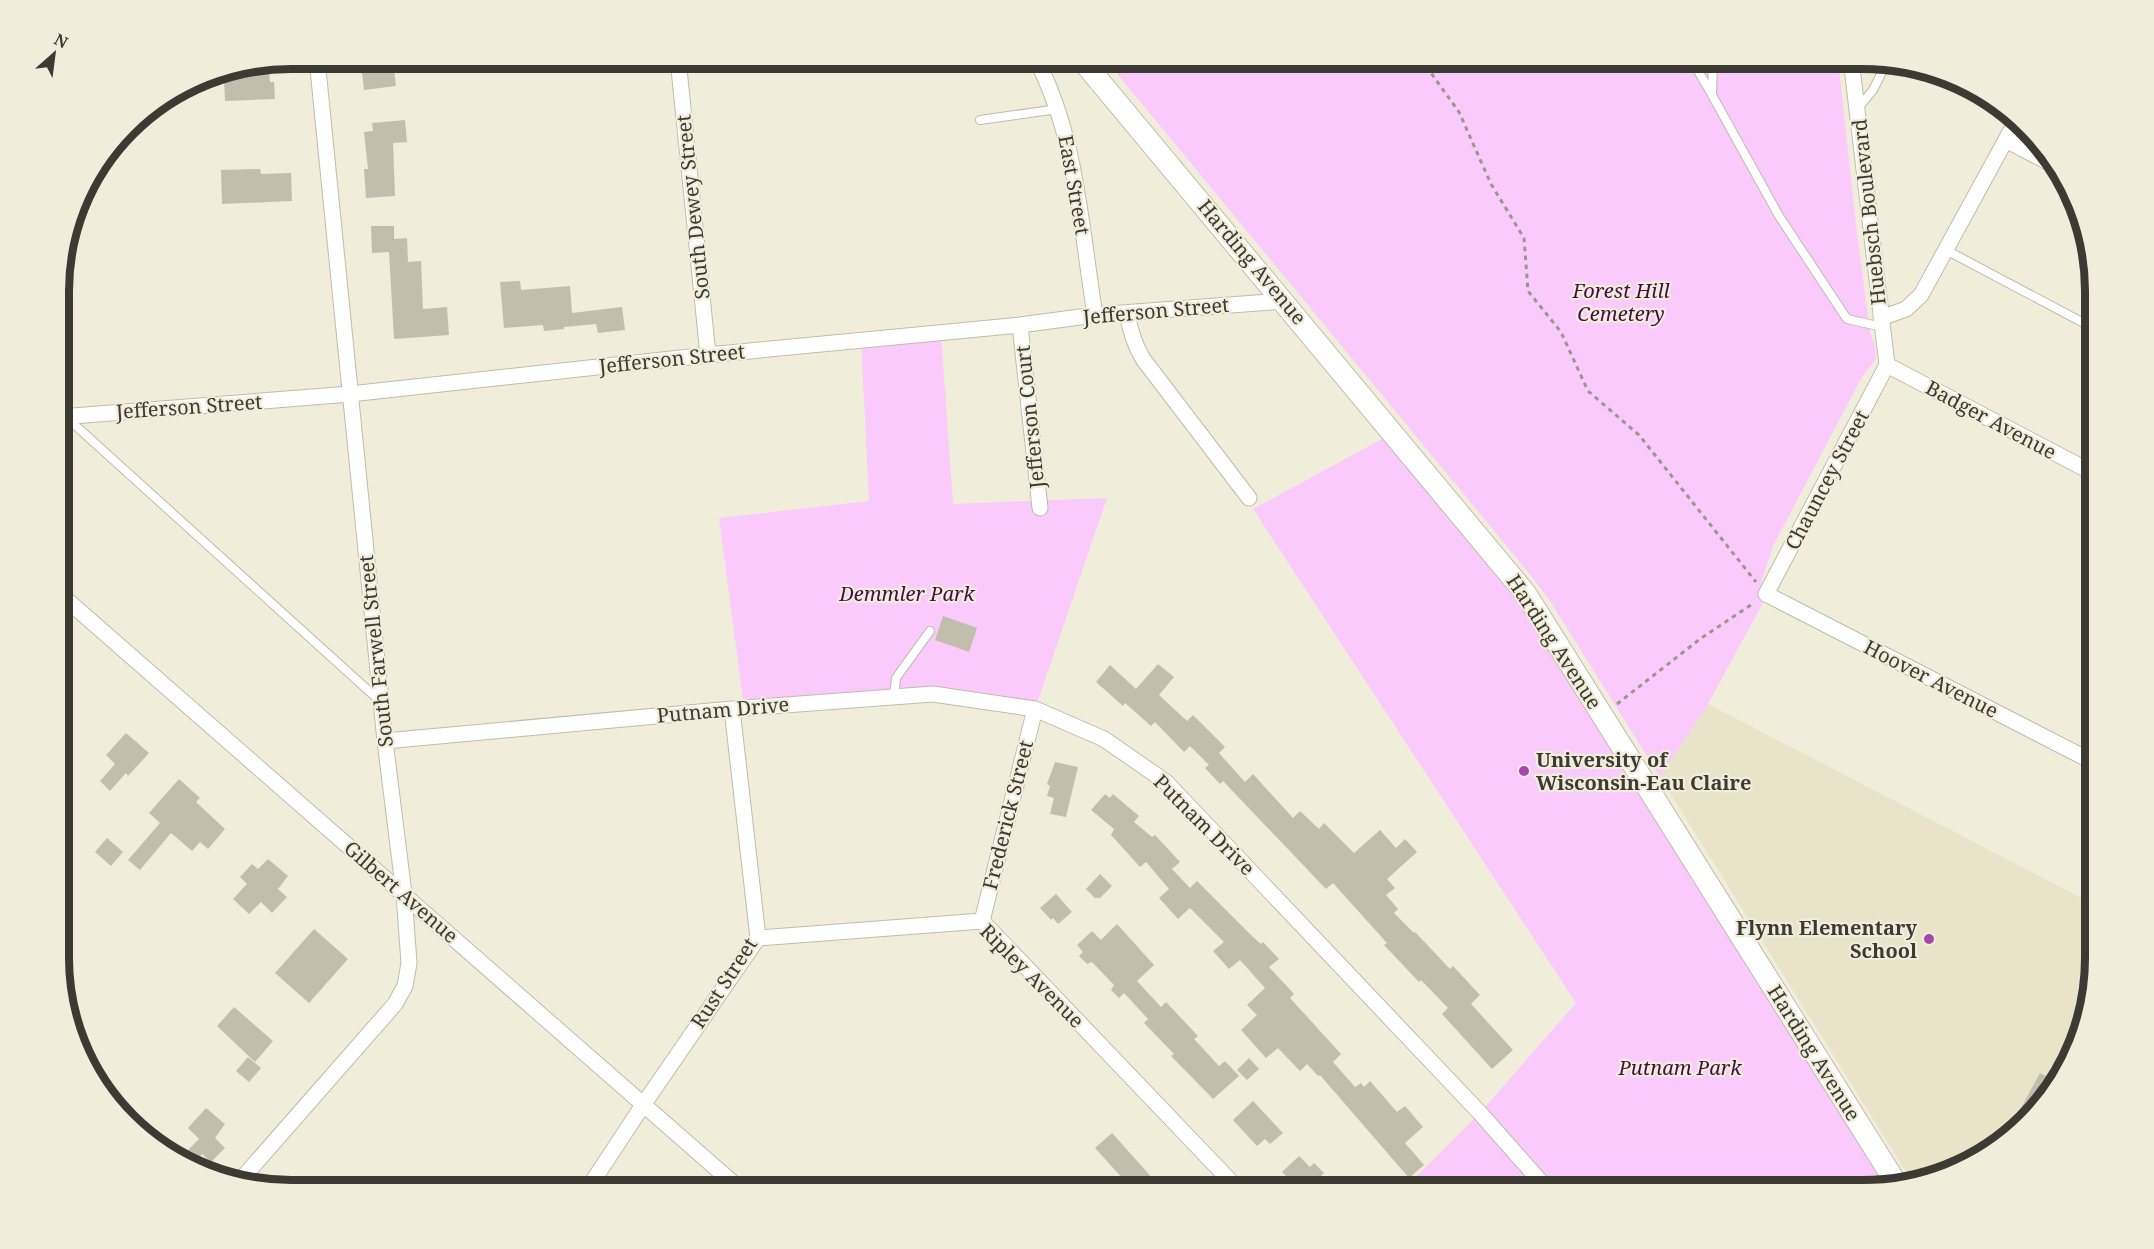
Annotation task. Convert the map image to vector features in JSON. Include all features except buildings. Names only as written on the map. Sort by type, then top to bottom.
[{"type":"main road","name":"Harding Avenue","points":[[1090,69],[1526,594],[1893,1178]]},
{"type":"street","name":"South Farwell Street","points":[[246,1175],[395,1004],[405,986],[409,963],[404,894],[385,741],[318,69]]},
{"type":"street","name":"South Dewey Street","points":[[679,69],[708,355]]},
{"type":"street","name":"East Street","points":[[1042,69],[1058,109],[1070,155],[1095,315]]},
{"type":"street","name":"Huebsch Boulevard","points":[[1852,69],[1887,365]]},
{"type":"street","points":[[1882,323],[1906,309],[1921,295],[2013,127]]},
{"type":"street","points":[[2006,140],[2040,158]]},
{"type":"street","name":"Jefferson Street","points":[[69,416],[350,394],[708,355],[1020,325],[1095,315],[1284,301]]},
{"type":"street","points":[[1127,313],[1130,331],[1143,359],[1249,498]]},
{"type":"street","name":"Jefferson Court","points":[[1020,325],[1040,508]]},
{"type":"street","name":"Chauncey Street","points":[[1766,594],[1887,365]]},
{"type":"street","name":"Badger Avenue","points":[[1887,365],[2085,469]]},
{"type":"street","name":"Hoover Avenue","points":[[1766,594],[2085,758]]},
{"type":"street","name":"Gilbert Avenue","points":[[69,602],[729,1180]]},
{"type":"street","name":"Putnam Drive","points":[[385,741],[732,709],[933,694],[1035,708],[1104,739],[1166,782],[1480,1113],[1539,1180]]},
{"type":"street","name":"Frederick Street","points":[[981,921],[1035,708]]},
{"type":"street","name":"Rust Street","points":[[594,1180],[758,938],[732,709]]},
{"type":"street","name":"Ripley Avenue","points":[[758,938],[981,921],[1229,1180]]},
{"type":"lane","points":[[1697,69],[1779,216],[1847,319],[1882,323]]},
{"type":"lane","points":[[1712,95],[1713,69]]},
{"type":"lane","points":[[1857,109],[1872,90],[1883,70]]},
{"type":"lane","points":[[980,120],[1058,109]]},
{"type":"lane","points":[[1946,250],[2085,324]]},
{"type":"lane","points":[[69,421],[381,702]]},
{"type":"lane","points":[[894,697],[896,678],[930,631]]},
{"type":"path","points":[[1429,69],[1459,112],[1491,184],[1524,238],[1528,291],[1561,332],[1588,391],[1639,435],[1766,594],[1700,639],[1603,716]]},
{"type":"shaded area","name":"Flynn Elementary School","points":[[1708,704],[2085,900],[2085,972],[2081,1001],[2073,1029],[2048,1081],[2020,1115],[1974,1150],[1948,1163],[1908,1175],[1660,777]]},
{"type":"green space","name":"Forest Hill Cemetery","points":[[1113,69],[1839,69],[1856,225],[1870,332],[1875,346],[1876,359],[1862,377],[1773,546],[1761,583],[1764,601],[1708,704],[1660,777],[1550,601]]},
{"type":"green space","name":"Demmler Park","points":[[941,333],[953,504],[1107,498],[1035,709],[933,694],[744,708],[719,518],[869,501],[861,340]]},
{"type":"green space","name":"Putnam Park","points":[[1393,433],[1526,594],[1886,1179],[1413,1180],[1480,1113],[1576,1003],[1253,509]]},
{"type":"place","name":"University of Wisconsin-Eau Claire","points":[[1524,771]]},
{"type":"place","name":"Flynn Elementary School","points":[[1929,939]]}]
